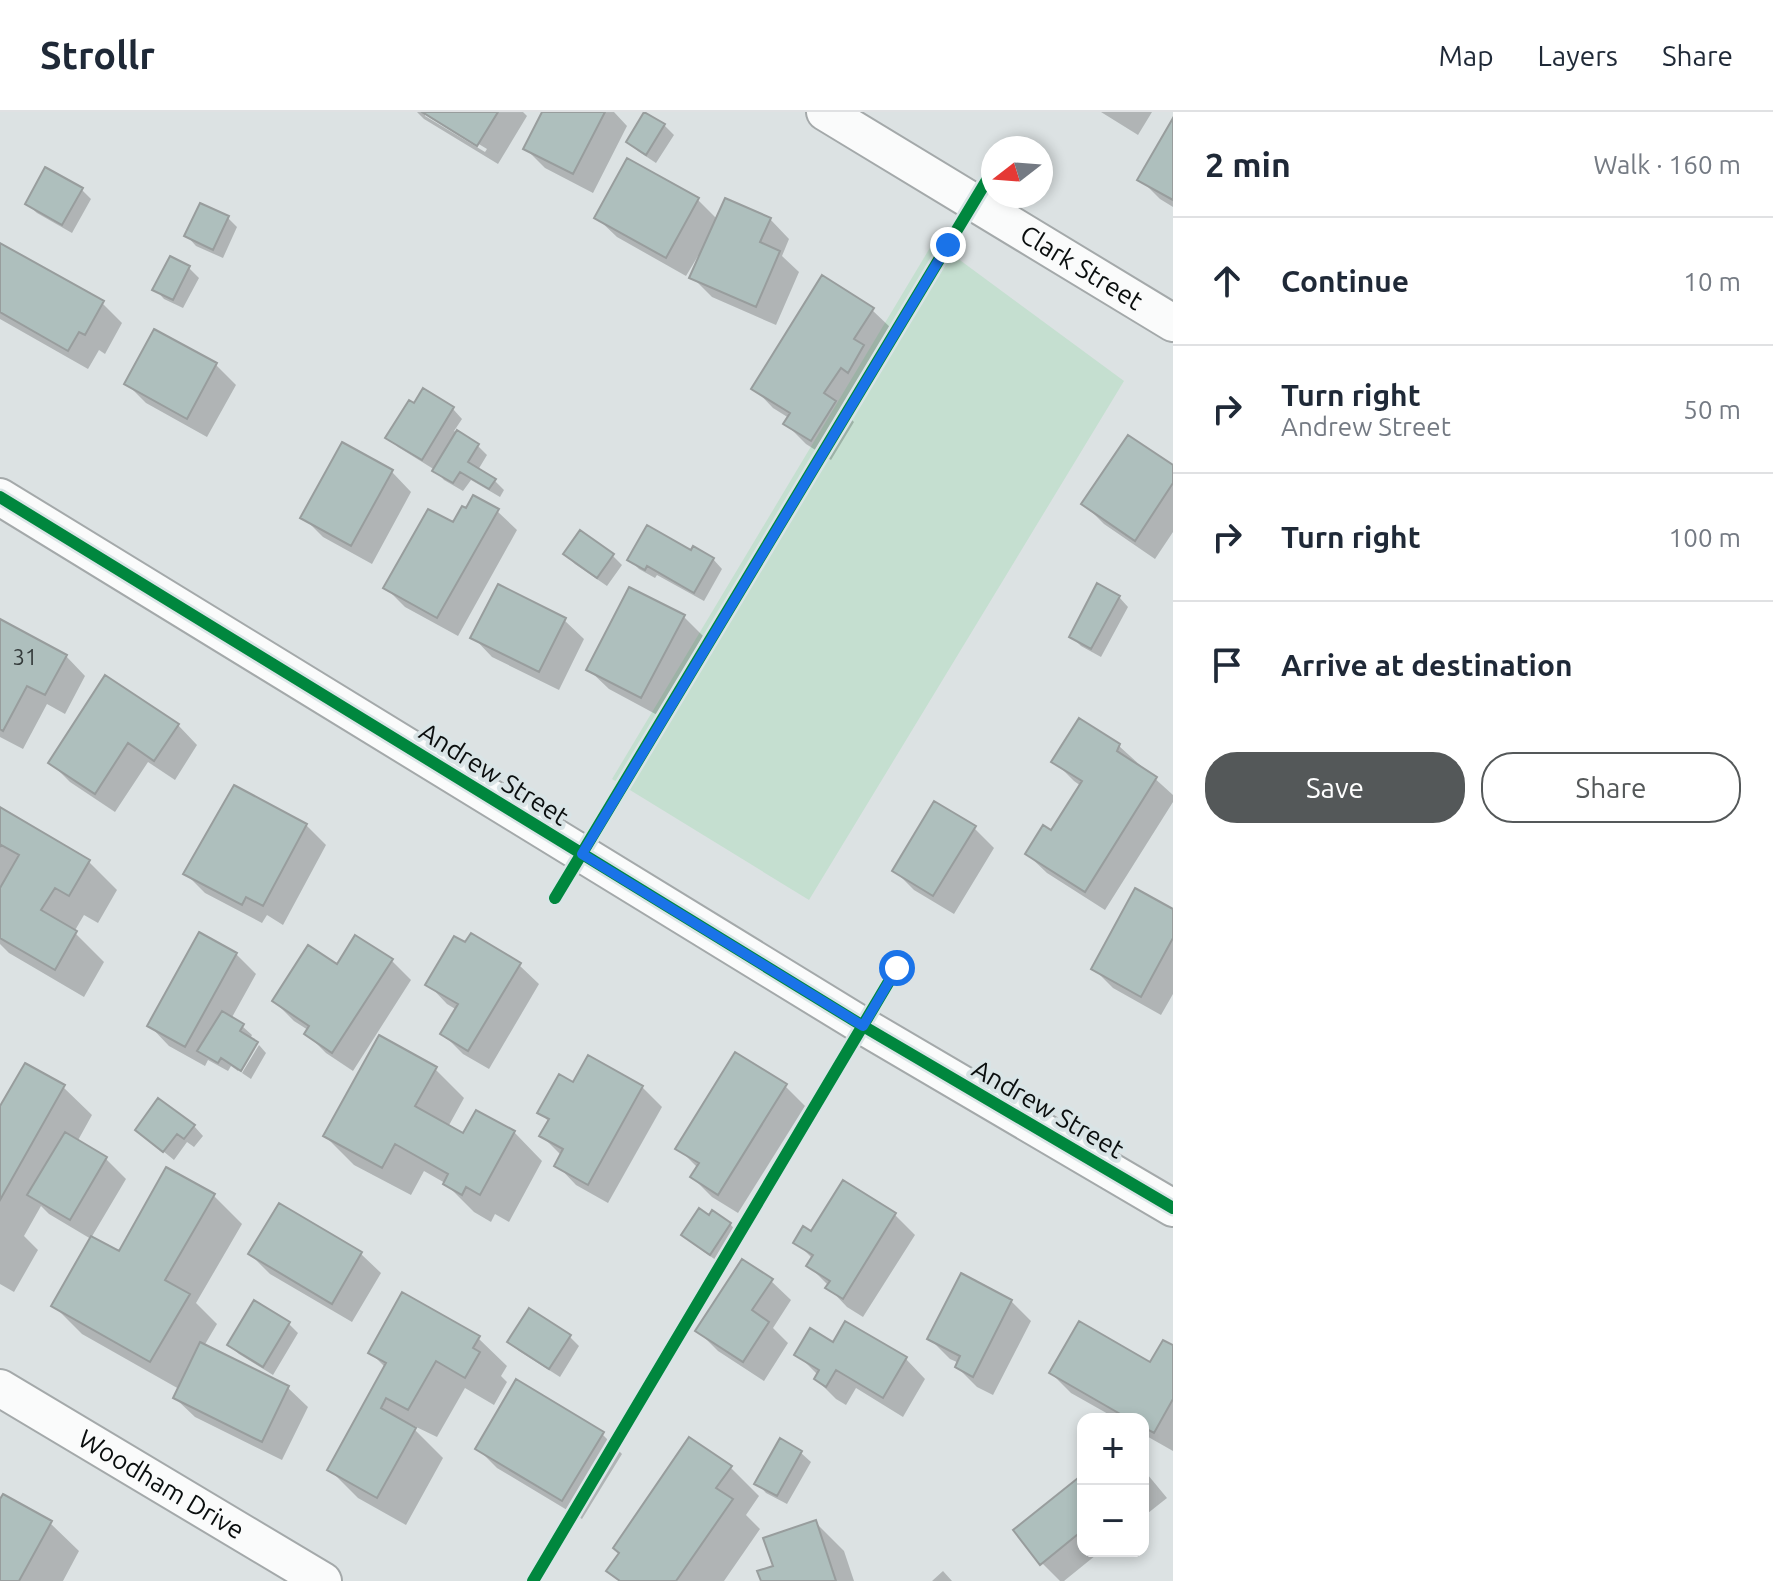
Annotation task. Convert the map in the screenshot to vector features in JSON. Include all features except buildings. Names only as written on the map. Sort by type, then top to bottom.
[{"type":"street","name":"Clark Street","points":[[825,112],[1173,323]]},
{"type":"street","name":"Andrew Street","points":[[0,497],[863,1026],[1173,1208]]},
{"type":"street","name":"Woodham Drive","points":[[0,1388],[323,1581]]},
{"type":"green space","points":[[934,241],[1124,381],[809,900],[612,779]]},
{"type":"cycle path","points":[[555,898],[981,190]]},
{"type":"cycle path","points":[[0,497],[863,1026],[1173,1208]]},
{"type":"cycle path","points":[[533,1581],[897,968]]},
{"type":"route","points":[[897,968],[863,1026],[582,854],[948,245]]}]
